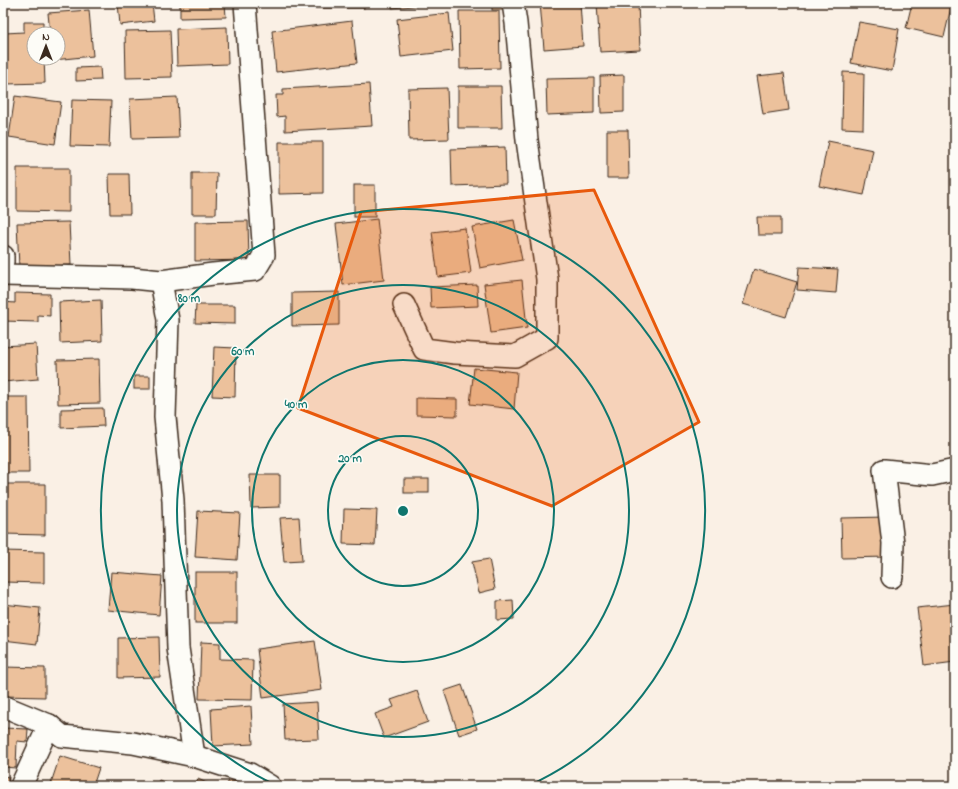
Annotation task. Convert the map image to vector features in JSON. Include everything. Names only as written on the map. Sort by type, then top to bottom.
[{"type":"street","points":[[3,275],[132,278],[161,281],[255,270],[264,255],[244,3]]},
{"type":"street","points":[[404,305],[424,349],[455,354],[515,356],[546,338],[547,279],[527,140],[517,30],[513,3]]},
{"type":"street","points":[[3,256],[3,262]]},
{"type":"street","points":[[161,281],[168,320],[165,417],[173,500],[178,648],[194,756]]},
{"type":"street","points":[[892,577],[893,543],[884,470],[932,475],[955,470]]},
{"type":"street","points":[[3,706],[49,725],[62,736],[133,743],[194,756],[250,774],[270,786]]},
{"type":"street","points":[[21,786],[49,725]]},
{"type":"highlighted area","points":[[594,190],[699,422],[552,506],[298,408],[361,212]]},
{"type":"building","points":[[118,3],[152,3],[154,21],[120,25]]},
{"type":"building","points":[[180,3],[225,3],[226,17],[180,18]]},
{"type":"building","points":[[313,3],[364,3],[364,8],[313,8]]},
{"type":"building","points":[[392,3],[444,3],[392,8]]},
{"type":"building","points":[[492,3],[507,3],[507,10],[492,10]]},
{"type":"building","points":[[540,3],[580,3],[583,46],[544,49]]},
{"type":"building","points":[[597,3],[638,3],[640,50],[600,52]]},
{"type":"building","points":[[912,3],[952,3],[944,37],[906,28]]},
{"type":"building","points":[[89,10],[93,56],[66,59],[66,26],[49,26],[48,13]]},
{"type":"building","points":[[459,11],[499,11],[500,68],[460,69]]},
{"type":"building","points":[[449,13],[453,51],[401,57],[397,19]]},
{"type":"building","points":[[352,21],[357,63],[276,72],[272,31]]},
{"type":"building","points":[[24,22],[43,22],[43,26],[26,26],[26,66],[44,66],[45,83],[6,84],[5,33],[24,32]]},
{"type":"building","points":[[859,22],[899,29],[892,71],[851,63]]},
{"type":"building","points":[[227,27],[228,64],[177,66],[176,29]]},
{"type":"building","points":[[170,30],[172,77],[126,78],[125,31]]},
{"type":"building","points":[[100,67],[101,80],[76,81],[76,68]]},
{"type":"building","points":[[843,72],[864,73],[863,129],[842,128]]},
{"type":"building","points":[[784,73],[789,110],[763,114],[757,76]]},
{"type":"building","points":[[624,75],[624,112],[601,113],[600,76]]},
{"type":"building","points":[[594,78],[594,113],[547,115],[546,79]]},
{"type":"building","points":[[369,84],[372,126],[285,131],[285,116],[277,117],[276,95],[283,95],[283,89]]},
{"type":"building","points":[[458,86],[501,86],[502,128],[458,128]]},
{"type":"building","points":[[447,88],[449,139],[409,140],[408,89]]},
{"type":"building","points":[[15,96],[61,102],[55,144],[9,137]]},
{"type":"building","points":[[177,97],[179,138],[132,139],[130,99]]},
{"type":"building","points":[[72,100],[111,101],[109,147],[70,146]]},
{"type":"building","points":[[607,130],[628,130],[629,178],[607,178]]},
{"type":"building","points":[[828,141],[873,150],[864,195],[819,186]]},
{"type":"building","points":[[279,142],[323,142],[323,193],[279,194]]},
{"type":"building","points":[[505,147],[506,184],[452,186],[451,149]]},
{"type":"building","points":[[17,168],[69,168],[69,212],[17,211]]},
{"type":"building","points":[[192,173],[217,173],[216,214],[192,214]]},
{"type":"building","points":[[109,174],[129,174],[130,214],[110,214]]},
{"type":"building","points":[[354,185],[375,185],[375,217],[354,217]]},
{"type":"building","points":[[757,217],[781,217],[781,235],[758,235]]},
{"type":"building","points":[[377,219],[384,280],[343,285],[336,224]]},
{"type":"building","points":[[514,220],[522,260],[480,268],[472,227]]},
{"type":"building","points":[[248,221],[249,260],[195,261],[195,222]]},
{"type":"building","points":[[69,222],[71,265],[19,267],[17,223]]},
{"type":"building","points":[[465,228],[471,273],[438,277],[432,232]]},
{"type":"building","points":[[799,267],[838,269],[836,293],[797,290]]},
{"type":"building","points":[[754,269],[797,282],[786,317],[743,304]]},
{"type":"building","points":[[522,280],[527,328],[491,333],[484,284]]},
{"type":"building","points":[[477,285],[478,306],[431,308],[430,287]]},
{"type":"building","points":[[339,292],[339,325],[292,326],[292,293]]},
{"type":"building","points":[[15,293],[50,294],[50,316],[38,315],[38,322],[3,321],[3,302],[15,303]]},
{"type":"building","points":[[101,300],[102,341],[60,343],[59,302]]},
{"type":"building","points":[[196,305],[235,305],[235,324],[195,323]]},
{"type":"building","points":[[36,344],[38,379],[3,382],[3,346]]},
{"type":"building","points":[[214,347],[236,348],[235,397],[212,396]]},
{"type":"building","points":[[99,359],[100,403],[58,404],[57,360]]},
{"type":"building","points":[[474,368],[517,372],[514,409],[470,404]]},
{"type":"building","points":[[134,376],[150,376],[150,389],[134,389]]},
{"type":"building","points":[[3,397],[28,397],[29,473],[3,473]]},
{"type":"building","points":[[416,398],[457,399],[457,416],[416,415]]},
{"type":"building","points":[[103,408],[104,426],[61,428],[61,409]]},
{"type":"building","points":[[250,475],[280,475],[280,507],[251,508]]},
{"type":"building","points":[[404,479],[429,479],[429,493],[404,493]]},
{"type":"building","points":[[3,484],[45,484],[45,535],[3,534]]},
{"type":"building","points":[[344,509],[377,510],[375,545],[343,544]]},
{"type":"building","points":[[198,511],[240,513],[237,560],[195,557]]},
{"type":"building","points":[[299,517],[302,561],[284,562],[280,518]]},
{"type":"building","points":[[887,517],[888,557],[842,558],[841,518]]},
{"type":"building","points":[[3,551],[44,552],[44,583],[3,582]]},
{"type":"building","points":[[489,559],[495,589],[479,593],[472,562]]},
{"type":"building","points":[[111,572],[162,576],[159,615],[108,610]]},
{"type":"building","points":[[195,572],[237,572],[237,623],[195,623]]},
{"type":"building","points":[[513,600],[514,619],[497,620],[497,601]]},
{"type":"building","points":[[3,604],[40,608],[37,644],[3,640]]},
{"type":"building","points":[[955,604],[955,662],[924,666],[917,608]]},
{"type":"building","points":[[159,637],[160,677],[118,678],[118,638]]},
{"type":"building","points":[[315,641],[322,690],[263,698],[257,649]]},
{"type":"building","points":[[201,642],[220,643],[220,659],[253,660],[252,700],[199,699]]},
{"type":"building","points":[[3,667],[45,668],[45,697],[3,696]]},
{"type":"building","points":[[462,685],[477,729],[459,735],[444,691]]},
{"type":"building","points":[[417,691],[428,722],[384,738],[375,714],[394,707],[391,700]]},
{"type":"building","points":[[317,702],[319,739],[285,740],[283,704]]},
{"type":"building","points":[[251,706],[253,744],[213,746],[211,709]]},
{"type":"building","points":[[3,728],[28,729],[27,742],[17,741],[16,768],[3,767]]},
{"type":"building","points":[[60,756],[99,768],[93,786],[50,786]]},
{"type":"building","points":[[3,776],[9,777],[8,786],[3,786]]},
{"type":"building","points":[[231,777],[248,786],[226,786]]},
{"type":"building","points":[[198,779],[213,786],[195,786]]},
{"type":"building","points":[[159,780],[173,786],[156,786]]}]
